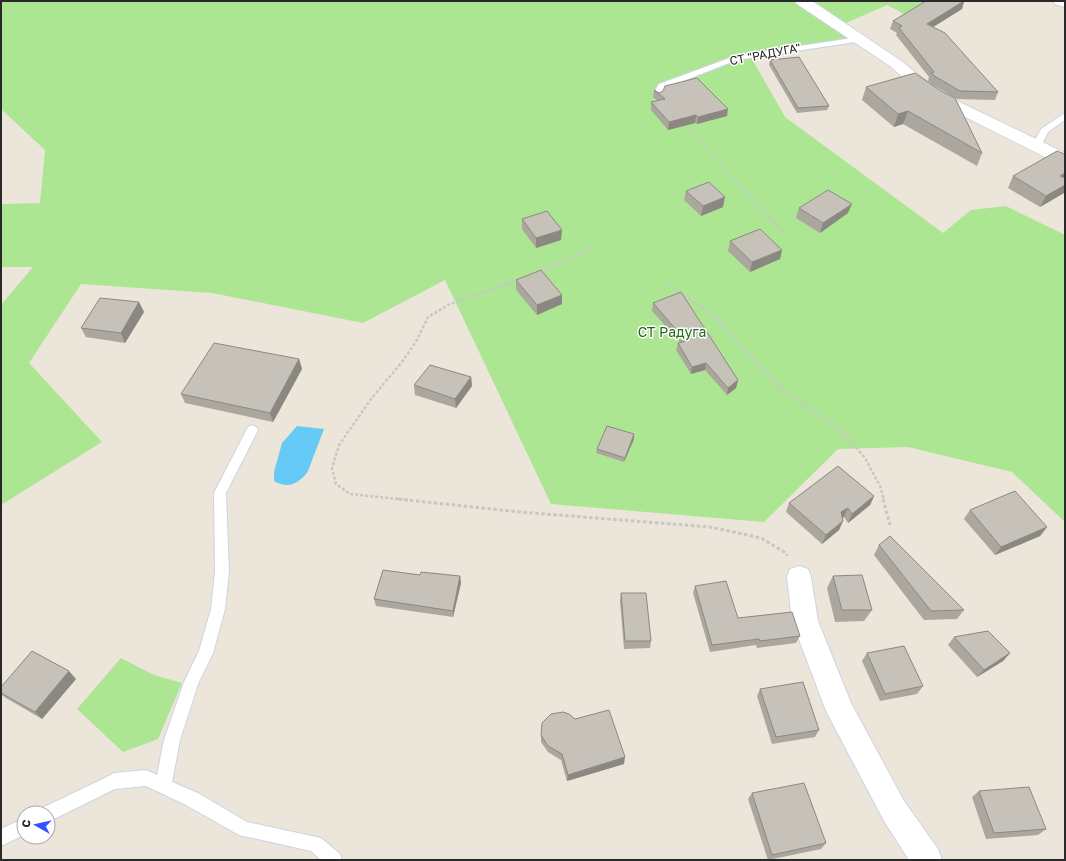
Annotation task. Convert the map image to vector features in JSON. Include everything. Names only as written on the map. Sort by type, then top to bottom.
[{"type":"street","points":[[802,1],[895,63],[926,89],[943,100],[1065,160]]},
{"type":"street","points":[[1060,1],[1065,3]]},
{"type":"street","points":[[799,577],[805,621],[840,711],[894,811],[928,860]]},
{"type":"lane","name":"СТ \"РАДУГА\"","points":[[658,96],[658,92],[662,86],[735,58],[859,39]]},
{"type":"lane","points":[[1037,146],[1044,131],[1065,116]]},
{"type":"lane","points":[[163,786],[174,733],[190,682],[206,652],[218,609],[222,571],[220,493],[252,430]]},
{"type":"lane","points":[[56,810],[114,781],[146,778],[192,798],[245,829],[315,844],[334,860]]},
{"type":"lane","points":[[1,838],[16,830]]},
{"type":"path","points":[[658,96],[786,235]]},
{"type":"path","points":[[538,273],[591,248]]},
{"type":"path","points":[[523,278],[450,304],[428,317],[402,362],[370,399],[339,446],[332,468],[336,484],[350,494],[520,512],[710,527],[761,538],[786,553],[799,577]]},
{"type":"path","points":[[668,285],[714,316],[783,390],[842,432],[865,458],[880,486],[890,525]]},
{"type":"green space","name":"СТ Радуга","points":[[1,1],[932,1],[914,19],[887,5],[846,23],[868,39],[860,42],[752,59],[785,117],[943,233],[971,210],[1006,206],[1065,235],[1065,522],[1012,472],[908,447],[838,449],[764,522],[551,504],[445,280],[363,323],[212,293],[81,284],[29,363],[102,442],[1,505],[1,305],[33,267],[1,267],[1,204],[40,203],[45,150],[1,109]]},
{"type":"green space","points":[[121,658],[154,675],[182,683],[158,739],[123,752],[77,709]]},
{"type":"water","points":[[297,426],[324,429],[308,471],[305,475],[293,484],[279,484],[274,481],[274,472],[282,443]]},
{"type":"building","points":[[926,1],[964,1],[927,24],[945,33],[998,92],[960,91],[931,73],[934,72],[899,28],[902,26],[893,21]]},
{"type":"building","points":[[799,57],[829,106],[798,108],[770,60]]},
{"type":"building","points":[[915,73],[941,91],[955,98],[982,153],[908,111],[898,114],[866,87]]},
{"type":"building","points":[[697,78],[728,109],[698,117],[696,115],[669,122],[651,102],[665,99],[654,90],[659,93],[663,91],[665,86]]},
{"type":"building","points":[[1057,151],[1065,154],[1065,173],[1060,176],[1065,178],[1065,185],[1046,196],[1013,176]]},
{"type":"building","points":[[709,182],[725,197],[703,206],[686,191]]},
{"type":"building","points":[[828,190],[852,204],[823,223],[799,208]]},
{"type":"building","points":[[547,211],[562,230],[536,238],[522,219]]},
{"type":"building","points":[[760,229],[782,250],[752,262],[730,241]]},
{"type":"building","points":[[541,270],[562,295],[537,305],[516,280]]},
{"type":"building","points":[[681,292],[738,380],[728,388],[706,363],[692,367],[678,343],[686,341],[653,303]]},
{"type":"building","points":[[100,298],[139,302],[121,333],[81,328]]},
{"type":"building","points":[[214,343],[299,359],[270,413],[181,394]]},
{"type":"building","points":[[430,365],[471,377],[455,399],[414,385]]},
{"type":"building","points":[[607,426],[634,434],[625,458],[597,449]]},
{"type":"building","points":[[838,466],[874,496],[852,514],[848,508],[841,512],[843,521],[826,535],[789,503]]},
{"type":"building","points":[[1015,491],[1047,527],[1001,547],[970,510]]},
{"type":"building","points":[[890,536],[964,610],[931,611],[879,545]]},
{"type":"building","points":[[383,570],[420,575],[421,572],[460,576],[453,611],[374,599]]},
{"type":"building","points":[[862,575],[872,610],[842,610],[833,576]]},
{"type":"building","points":[[726,581],[738,618],[792,612],[800,636],[712,645],[695,586]]},
{"type":"building","points":[[621,593],[646,593],[651,641],[625,641]]},
{"type":"building","points":[[988,631],[1010,653],[984,670],[954,637]]},
{"type":"building","points":[[904,646],[923,686],[885,694],[867,653]]},
{"type":"building","points":[[32,651],[69,671],[35,712],[1,693],[1,687]]},
{"type":"building","points":[[803,682],[819,730],[776,737],[760,689]]},
{"type":"building","points":[[609,710],[625,757],[568,775],[562,754],[548,746],[541,735],[542,723],[551,714],[563,712],[569,714],[575,719]]},
{"type":"building","points":[[804,783],[826,843],[772,855],[752,793]]},
{"type":"building","points":[[1029,787],[1046,829],[994,833],[979,791]]}]
